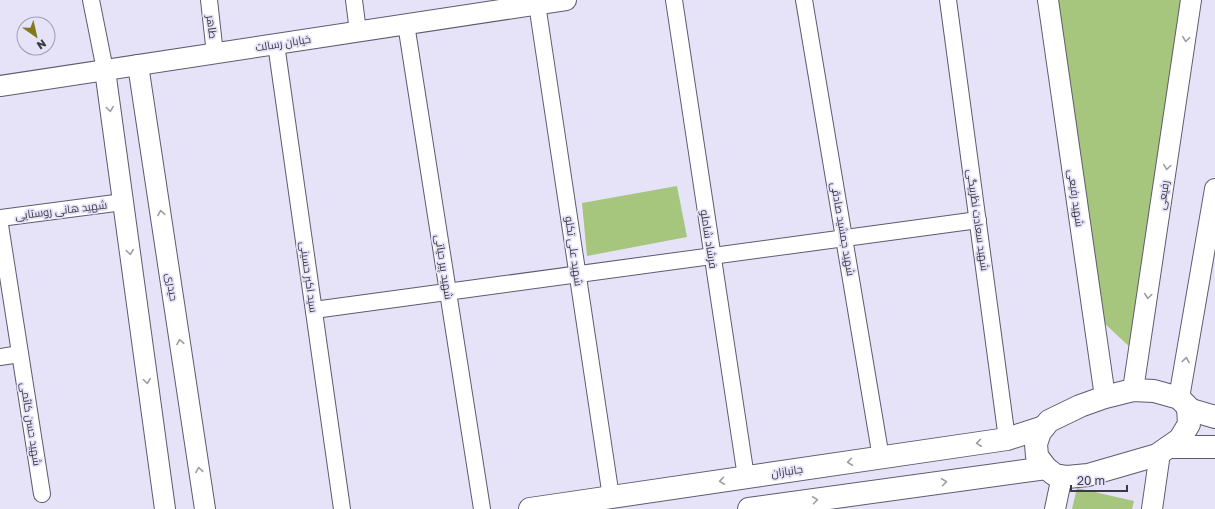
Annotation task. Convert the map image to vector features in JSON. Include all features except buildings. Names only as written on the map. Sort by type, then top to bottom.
[{"type":"main road","points":[[1184,404],[1189,424],[1180,439],[1157,455],[1088,476],[1067,477],[1054,472],[1037,456],[1036,444],[1040,432],[1049,421],[1080,406],[1105,397],[1133,390],[1154,391],[1215,417]]},
{"type":"main road","name":"جانبازان","points":[[530,509],[1006,439],[1044,427]]},
{"type":"main road","points":[[1164,450],[1215,447]]},
{"type":"main road","points":[[749,509],[1054,472]]},
{"type":"street","points":[[91,0],[105,70],[165,509]]},
{"type":"street","name":"طاهر","points":[[209,0],[215,54]]},
{"type":"street","points":[[354,0],[358,32]]},
{"type":"street","name":"خیابان رسالت","points":[[0,86],[358,32],[406,24],[496,5],[537,4],[566,0]]},
{"type":"street","name":"فرشاد شاملو","points":[[674,0],[746,478]]},
{"type":"street","name":"شهید جمشید صادقی","points":[[804,0],[881,458]]},
{"type":"street","name":"شهید سعادت نظربیگی","points":[[948,0],[1006,439]]},
{"type":"street","name":"شهید رفیعی","points":[[1048,0],[1105,397]]},
{"type":"street","name":"رفیعی","points":[[1133,390],[1192,0]]},
{"type":"street","name":"شهید علی تکلو","points":[[537,4],[611,497]]},
{"type":"street","name":"شهید پیر حیاتی","points":[[406,24],[482,509]]},
{"type":"street","name":"سید اکبر حسینی","points":[[276,44],[342,509]]},
{"type":"street","name":"حیدری","points":[[138,65],[205,509]]},
{"type":"street","points":[[1184,404],[1215,189]]},
{"type":"street","name":"شهید هانی روستایی","points":[[0,218],[123,202]]},
{"type":"street","points":[[314,310],[978,220]]},
{"type":"street","name":"شهید حسن کائمی","points":[[0,225],[42,494]]},
{"type":"street","points":[[0,357],[20,354]]},
{"type":"street","points":[[1152,509],[1164,450]]},
{"type":"street","points":[[1054,472],[1055,509]]},
{"type":"green space","points":[[1055,0],[1183,0],[1134,351],[1102,321]]},
{"type":"green space","points":[[677,186],[687,237],[587,256],[582,203]]},
{"type":"green space","points":[[1077,488],[1134,501],[1132,509],[1072,509]]}]
